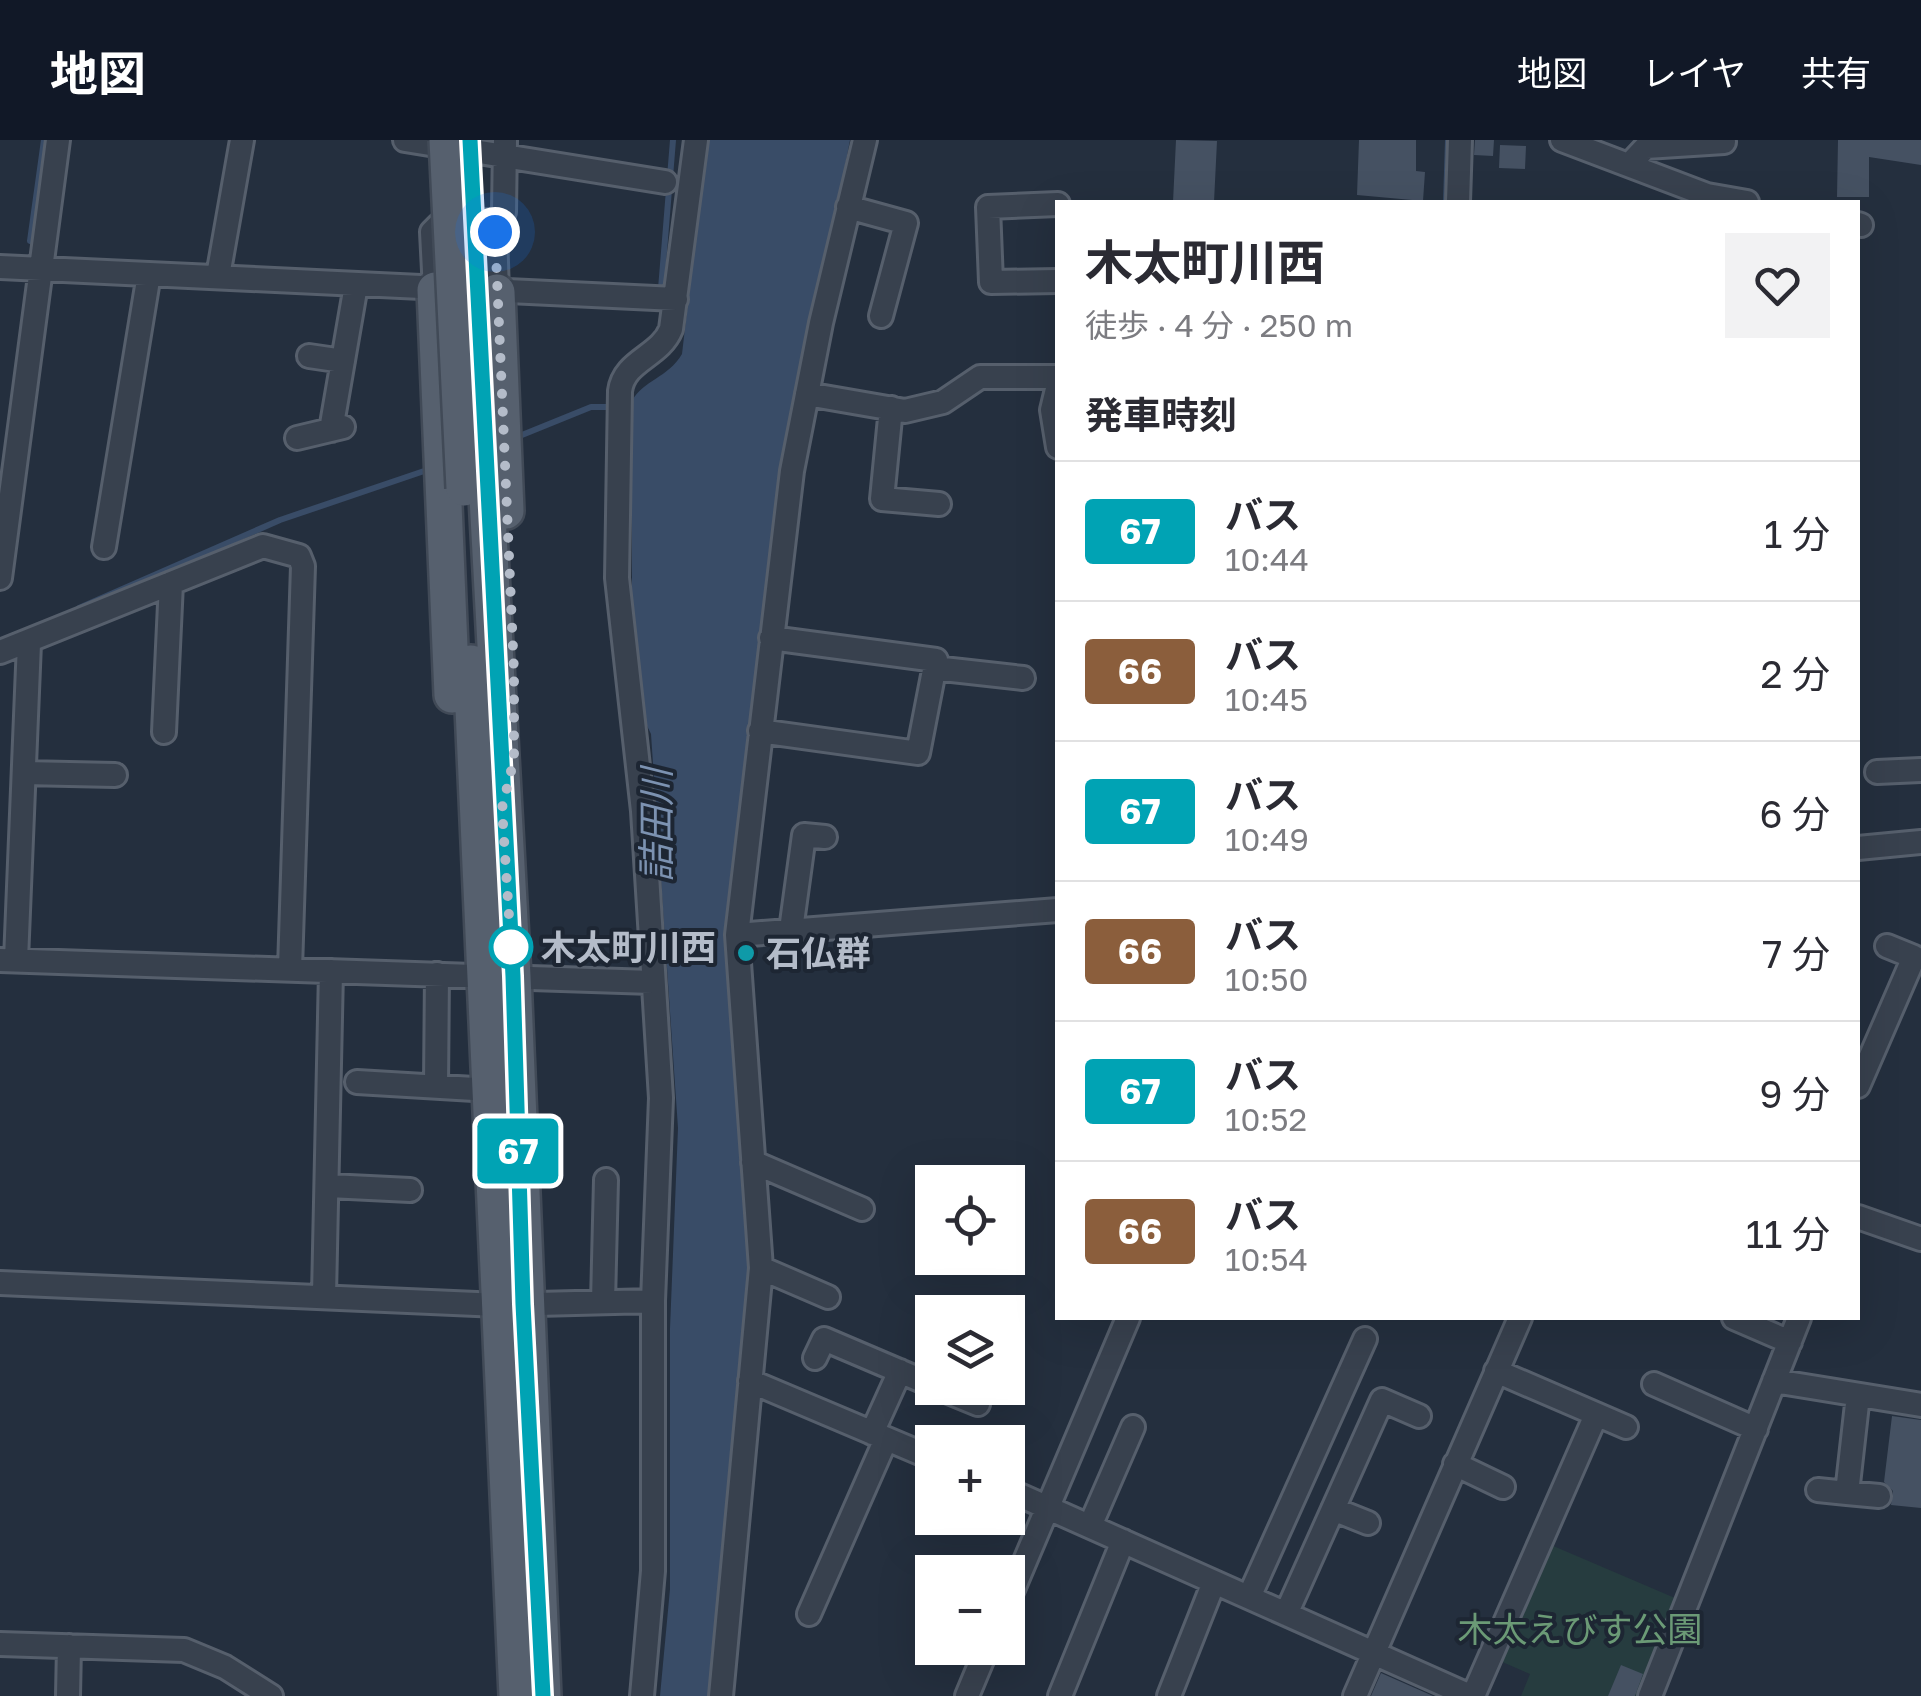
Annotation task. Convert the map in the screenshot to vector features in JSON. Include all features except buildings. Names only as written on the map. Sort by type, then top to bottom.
[{"type":"main road","points":[[448,140],[475,483]]},
{"type":"main road","points":[[470,140],[475,483],[500,976],[511,1305],[517,1696]]},
{"type":"main road","points":[[435,290],[453,721],[490,818]]},
{"type":"main road","points":[[490,818],[514,759],[514,672],[497,292]]},
{"type":"main road","points":[[500,976],[491,1090],[543,1696]]},
{"type":"street","points":[[0,578],[58,140]]},
{"type":"street","points":[[218,276],[242,140]]},
{"type":"street","points":[[406,140],[505,150],[665,182]]},
{"type":"street","points":[[642,1696],[653,1571],[653,1301],[662,1149],[640,776],[624,667],[617,578],[620,391],[627,370],[666,342],[676,299],[696,140]]},
{"type":"street","points":[[721,1696],[761,1268],[737,935],[771,638],[807,394],[865,140]]},
{"type":"street","points":[[1458,200],[1460,140]]},
{"type":"street","points":[[1562,140],[1707,195],[1736,200]]},
{"type":"street","points":[[1629,165],[1646,147],[1724,142]]},
{"type":"street","points":[[497,292],[495,232],[504,212],[505,150]]},
{"type":"street","points":[[1055,204],[988,207],[991,282],[1055,281]]},
{"type":"street","points":[[848,207],[906,223],[881,316]]},
{"type":"street","points":[[435,290],[432,232],[438,225],[489,221],[495,232]]},
{"type":"street","points":[[0,267],[676,299]]},
{"type":"street","points":[[104,547],[149,274]]},
{"type":"street","points":[[296,438],[339,428],[343,361],[356,284]]},
{"type":"street","points":[[310,356],[343,361]]},
{"type":"street","points":[[807,394],[905,410],[943,402],[980,377],[1055,377]]},
{"type":"street","points":[[1055,398],[1055,429]]},
{"type":"street","points":[[891,408],[882,499],[939,504]]},
{"type":"street","points":[[0,652],[263,546],[299,556],[303,566],[290,970]]},
{"type":"street","points":[[164,732],[171,583]]},
{"type":"street","points":[[760,732],[918,753],[936,660],[771,638]]},
{"type":"street","points":[[30,643],[24,773],[8,960],[652,982]]},
{"type":"street","points":[[934,668],[1023,678]]},
{"type":"street","points":[[1877,772],[1921,770]]},
{"type":"street","points":[[24,773],[115,775]]},
{"type":"street","points":[[791,930],[807,835]]},
{"type":"street","points":[[1860,848],[1921,842]]},
{"type":"street","points":[[737,935],[1055,910]]},
{"type":"street","points":[[1860,1081],[1914,957],[1887,946]]},
{"type":"street","points":[[324,1295],[329,1186],[324,1141],[331,971]]},
{"type":"street","points":[[436,1085],[437,974]]},
{"type":"street","points":[[357,1082],[491,1090]]},
{"type":"street","points":[[753,1162],[862,1210]]},
{"type":"street","points":[[603,1302],[606,1180]]},
{"type":"street","points":[[329,1186],[410,1190]]},
{"type":"street","points":[[1860,1218],[1921,1239]]},
{"type":"street","points":[[761,1268],[828,1297]]},
{"type":"street","points":[[0,1283],[511,1305],[653,1301]]},
{"type":"street","points":[[1025,1560],[1127,1320]]},
{"type":"street","points":[[1355,1696],[1496,1371],[1511,1320]]},
{"type":"street","points":[[1739,1320],[1790,1342]]},
{"type":"street","points":[[1650,1696],[1799,1320]]},
{"type":"street","points":[[815,1358],[824,1339],[915,1377]]},
{"type":"street","points":[[1249,1598],[1365,1340]]},
{"type":"street","points":[[809,1614],[879,1436],[900,1371]]},
{"type":"street","points":[[1496,1371],[1626,1427]]},
{"type":"street","points":[[750,1381],[915,1451]]},
{"type":"street","points":[[1774,1382],[1921,1405]]},
{"type":"street","points":[[1654,1384],[1756,1429]]},
{"type":"street","points":[[1847,1493],[1858,1395]]},
{"type":"street","points":[[1286,1614],[1382,1400],[1419,1416]]},
{"type":"street","points":[[1025,1497],[1472,1696],[1596,1414]]},
{"type":"street","points":[[1090,1526],[1133,1426]]},
{"type":"street","points":[[1454,1464],[1503,1486]]},
{"type":"street","points":[[1818,1490],[1880,1496]]},
{"type":"street","points":[[1333,1509],[1368,1523]]},
{"type":"street","points":[[1060,1696],[1123,1541]]},
{"type":"street","points":[[1168,1696],[1214,1582]]},
{"type":"street","points":[[0,1644],[184,1650],[249,1689],[270,1696]]},
{"type":"street","points":[[68,1696],[69,1646]]},
{"type":"street","points":[[967,1696],[981,1665]]},
{"type":"green space","name":"木太えびす公園","points":[[1544,1542],[1682,1601],[1643,1696],[1521,1696],[1530,1674],[1493,1658]]},
{"type":"water","points":[[707,140],[850,140],[786,476],[731,948],[754,1268],[718,1696],[660,1696],[670,1589],[670,1329],[678,1128],[651,734],[632,695],[632,401],[682,354]]},
{"type":"waterway","points":[[30,241],[44,140]]},
{"type":"waterway","points":[[661,289],[673,140]]},
{"type":"waterway","points":[[1446,200],[1448,140]]},
{"type":"waterway","points":[[517,437],[591,407],[613,407]]},
{"type":"waterway","points":[[79,608],[280,520],[430,469]]},
{"type":"bus line","name":"67","points":[[470,140],[513,976],[523,1304],[543,1696]]},
{"type":"place","name":"木太町川西","points":[[511,947]]},
{"type":"place","name":"石仏群","points":[[746,953]]},
{"type":"route","points":[[495,232],[514,672],[514,759],[502,808],[511,947]]},
{"type":"water label","name":"詰田川","points":[[655,825]]}]
